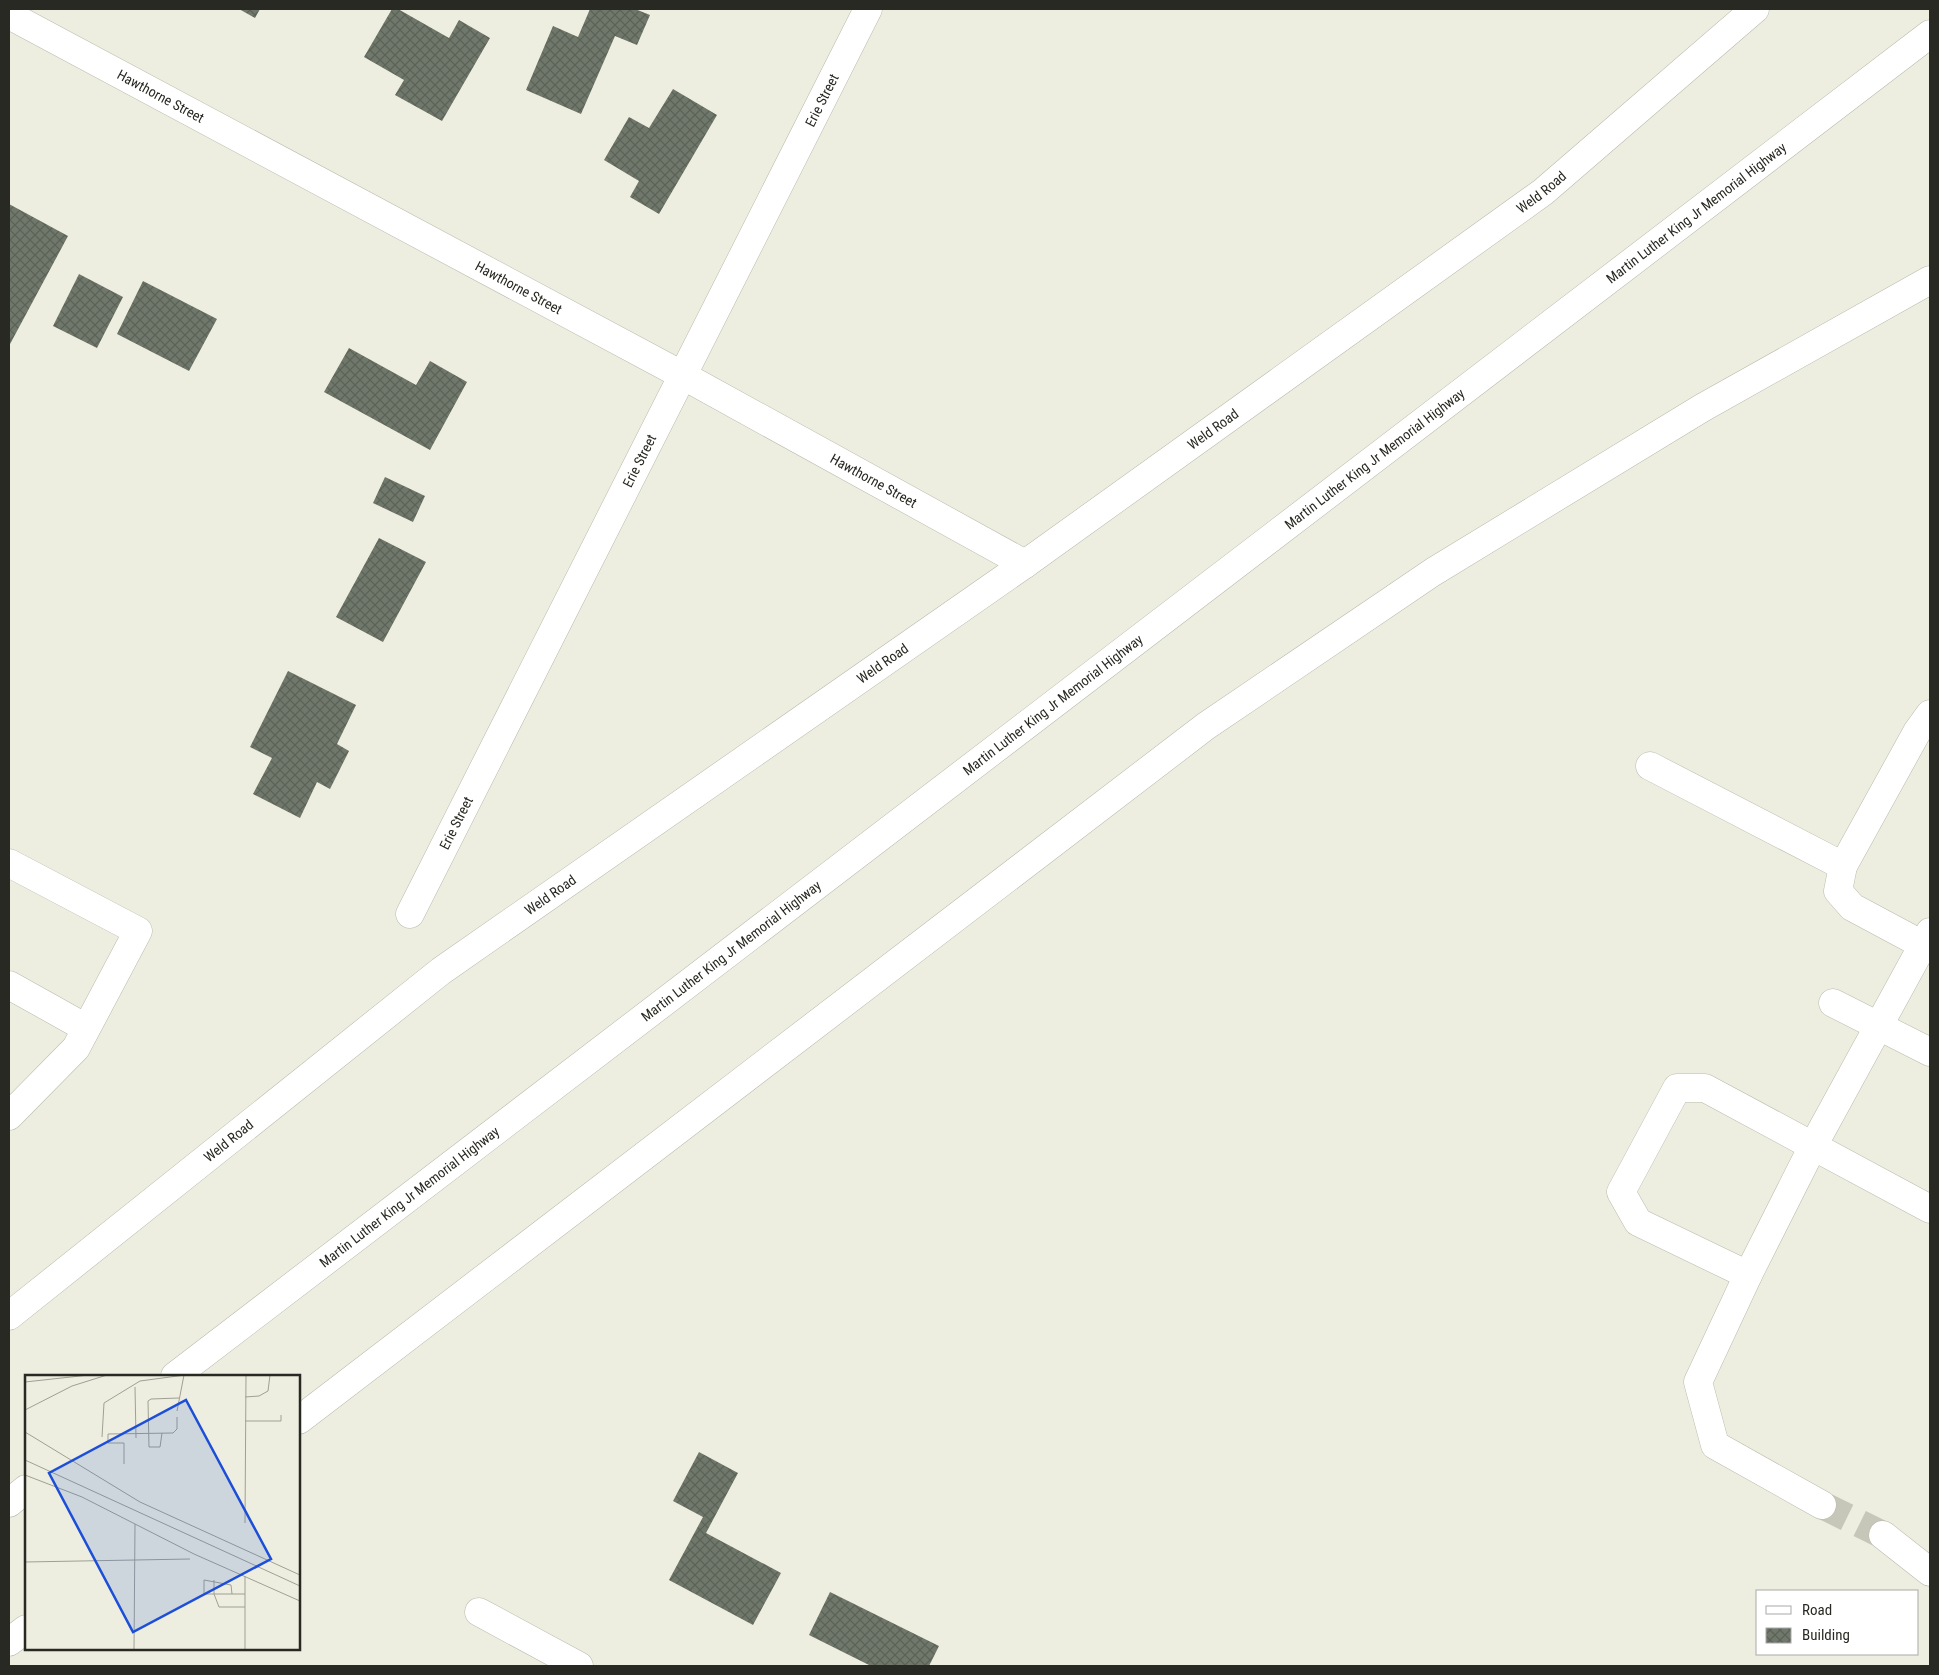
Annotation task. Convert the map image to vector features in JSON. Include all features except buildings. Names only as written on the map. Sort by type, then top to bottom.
[{"type":"main road","name":"Erie Street","points":[[410,914],[868,9]]},
{"type":"main road","name":"Weld Road","points":[[9,1316],[441,971],[1026,564],[1543,192],[1755,9]]},
{"type":"main road","name":"Hawthorne Street","points":[[9,15],[682,375],[1026,564]]},
{"type":"main road","name":"Martin Luther King Jr Memorial Highway","points":[[176,1375],[1930,34]]},
{"type":"main road","points":[[300,1419],[1206,726],[1433,572],[1702,408],[1930,280]]},
{"type":"main road","points":[[1822,1505],[1715,1445],[1698,1382],[1748,1275],[1813,1146],[1927,939],[1852,907],[1838,891],[1843,866],[1917,732],[1930,714]]},
{"type":"main road","points":[[1650,766],[1843,866]]},
{"type":"main road","points":[[9,863],[138,931],[76,1048],[9,1116]]},
{"type":"main road","points":[[9,985],[86,1028]]},
{"type":"main road","points":[[1833,1003],[1930,1052]]},
{"type":"main road","points":[[1748,1275],[1638,1222],[1621,1192],[1677,1088],[1705,1088],[1930,1209]]},
{"type":"main road","points":[[9,1503],[25,1490]]},
{"type":"main road","points":[[1883,1535],[1930,1572]]},
{"type":"main road","points":[[479,1612],[579,1666]]},
{"type":"main road","points":[[9,1642],[25,1630]]},
{"type":"tunnel","points":[[1822,1505],[1883,1535]]}]
